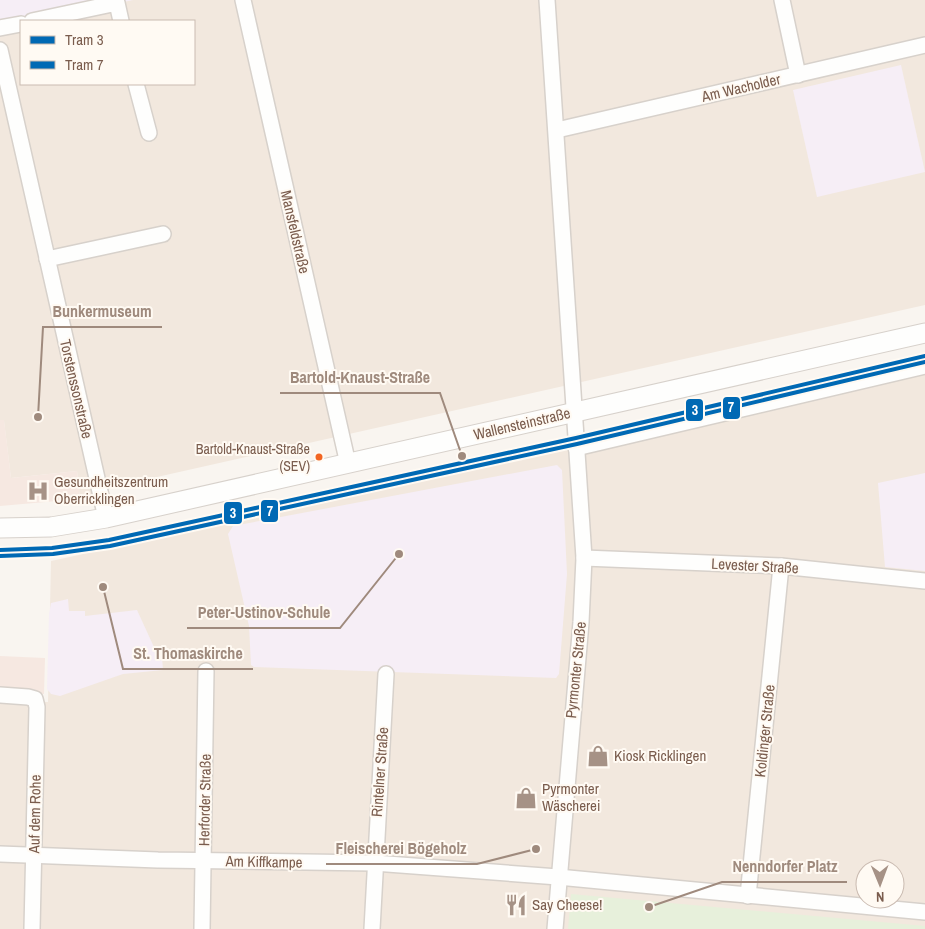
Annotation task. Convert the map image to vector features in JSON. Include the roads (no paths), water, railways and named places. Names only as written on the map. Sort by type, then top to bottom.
[{"type":"street","name":"Mansfeldstraße","points":[[243,0],[348,464]]},
{"type":"street","name":"Pyrmonter Straße","points":[[547,0],[584,558],[582,622],[555,929]]},
{"type":"street","points":[[782,0],[798,75]]},
{"type":"street","points":[[37,20],[116,3],[121,20]]},
{"type":"street","points":[[0,28],[20,24]]},
{"type":"street","name":"Am Wacholder","points":[[557,130],[925,45]]},
{"type":"street","name":"Torstenssonstraße","points":[[0,50],[106,518]]},
{"type":"street","points":[[136,85],[149,133]]},
{"type":"street","points":[[46,259],[163,234]]},
{"type":"street","name":"Wallensteinstraße","points":[[0,528],[51,527],[106,518],[925,333]]},
{"type":"street","points":[[576,448],[925,366]]},
{"type":"street","name":"Levester Straße","points":[[584,558],[781,566],[925,581]]},
{"type":"street","name":"Koldinger Straße","points":[[748,896],[781,566]]},
{"type":"street","name":"Herforder Straße","points":[[202,929],[206,670]]},
{"type":"street","name":"Rintelner Straße","points":[[372,929],[374,863],[386,674]]},
{"type":"street","name":"Auf dem Rohe","points":[[0,695],[35,699],[32,929]]},
{"type":"street","name":"Am Kiffkampe","points":[[0,854],[204,861],[374,863],[925,912]]},
{"type":"tram line","name":"3","points":[[0,550],[52,548],[109,540],[576,438],[925,356]]},
{"type":"tram line","name":"7","points":[[0,556],[53,554],[110,546],[577,444],[925,362]]},
{"type":"place","name":"Bunkermuseum","points":[[38,417]]},
{"type":"place","name":"Bartold-Knaust-Straße","points":[[462,456]]},
{"type":"place","name":"Bartold-Knaust-Straße (SEV)","points":[[319,457]]},
{"type":"place","name":"Gesundheitszentrum Oberricklingen","points":[[38,491]]},
{"type":"place","name":"Peter-Ustinov-Schule","points":[[399,554]]},
{"type":"place","name":"St. Thomaskirche","points":[[103,587]]},
{"type":"place","name":"Kiosk Ricklingen","points":[[598,756]]},
{"type":"place","name":"Pyrmonter Wäscherei","points":[[526,798]]},
{"type":"place","name":"Fleischerei Bögeholz","points":[[536,849]]},
{"type":"place","name":"Say Cheese!","points":[[516,905]]},
{"type":"place","name":"Nenndorfer Platz","points":[[649,907]]}]
